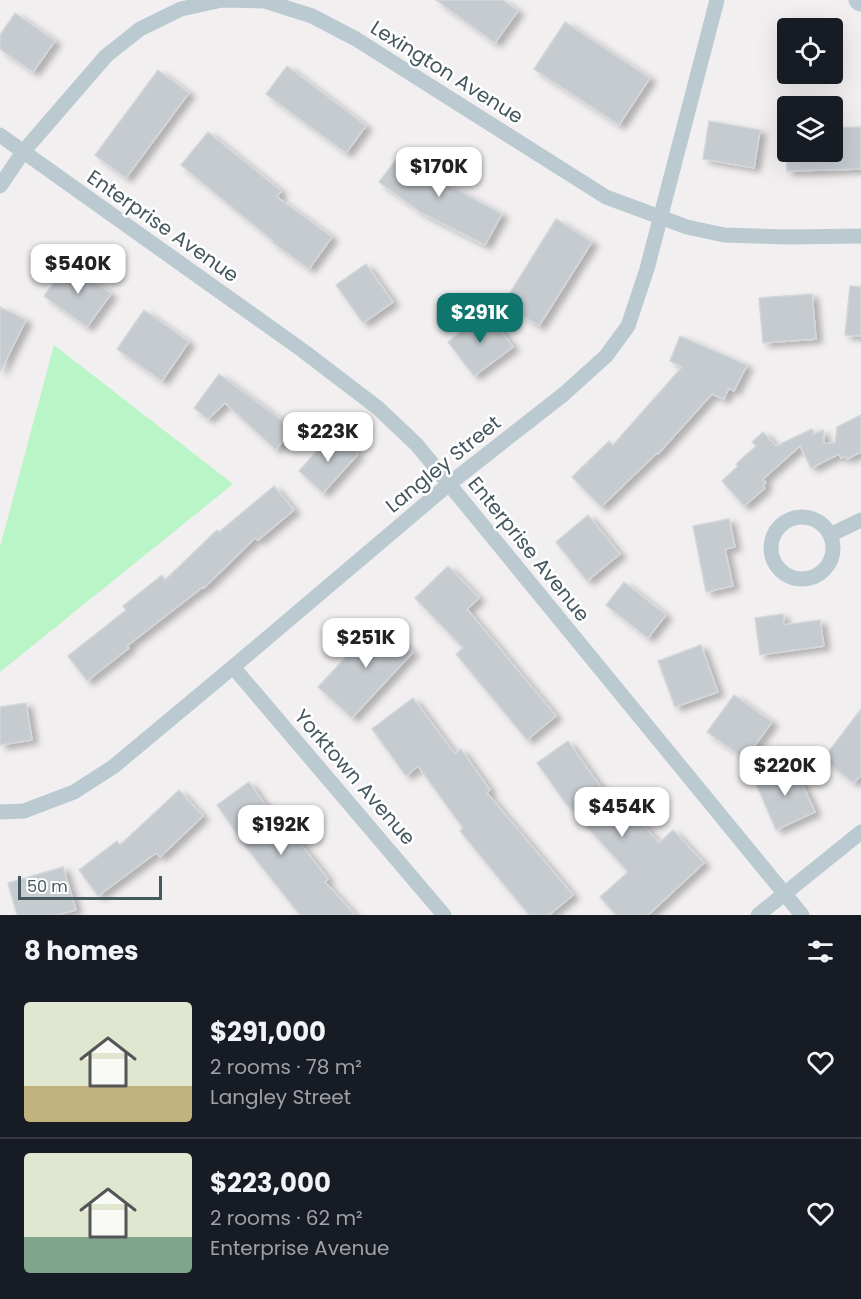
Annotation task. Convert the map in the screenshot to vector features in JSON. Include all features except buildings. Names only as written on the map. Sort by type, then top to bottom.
[{"type":"street","name":"Lexington Avenue","points":[[0,186],[23,152],[106,56],[140,29],[181,9],[201,4],[222,0],[265,2],[312,16],[356,39],[606,197],[687,227],[724,235],[861,236]]},
{"type":"street","name":"Langley Street","points":[[0,812],[24,811],[74,792],[113,766],[449,484],[564,394],[606,356],[628,327],[647,269],[717,0]]},
{"type":"street","name":"Enterprise Avenue","points":[[0,135],[302,350],[378,408],[417,445],[802,915]]},
{"type":"street","points":[[797,518],[816,521],[824,526],[830,535],[833,545],[828,565],[811,578],[800,579],[790,576],[781,571],[775,563],[772,544],[780,526],[788,521],[797,518]]},
{"type":"street","points":[[830,535],[861,520]]},
{"type":"street","name":"Yorktown Avenue","points":[[233,667],[444,915]]},
{"type":"street","points":[[758,915],[861,832]]},
{"type":"green space","points":[[54,345],[233,484],[0,672],[0,547]]}]
